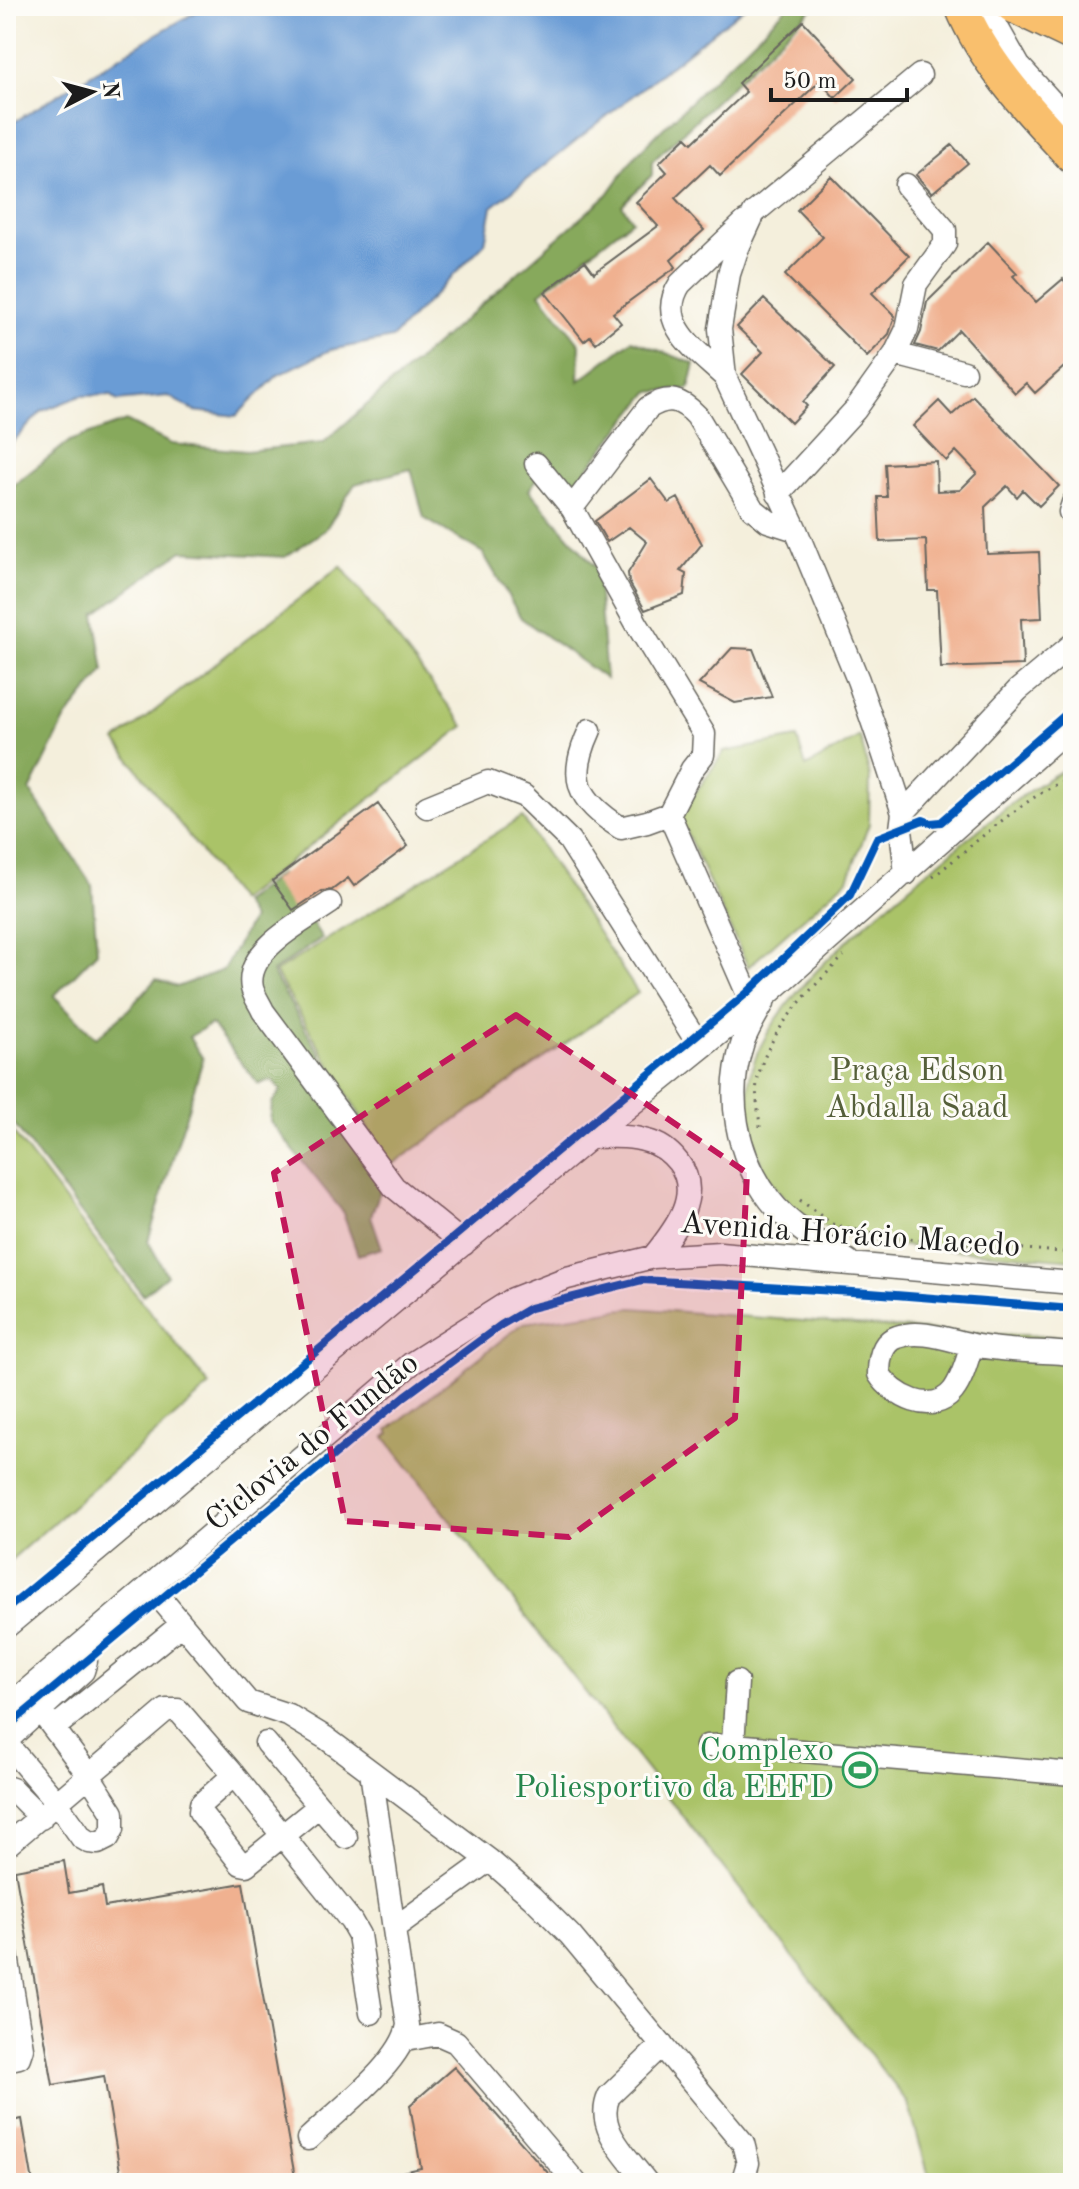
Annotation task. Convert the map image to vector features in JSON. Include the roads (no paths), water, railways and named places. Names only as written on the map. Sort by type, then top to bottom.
[{"type":"highway","points":[[961,6],[984,51],[1012,90],[1073,158]]},
{"type":"highway","points":[[1012,6],[1073,35]]},
{"type":"street","points":[[985,6],[1019,66],[1073,125]]},
{"type":"street","points":[[725,377],[683,337],[674,323],[671,308],[673,295],[680,284],[754,213],[920,75]]},
{"type":"street","points":[[778,494],[855,410],[895,354],[907,329],[916,284],[945,244],[945,230],[906,185]]},
{"type":"street","points":[[754,213],[737,250],[723,302],[720,329],[725,377],[796,530],[858,680],[903,813],[901,829],[906,874]]},
{"type":"street","points":[[895,354],[964,372]]},
{"type":"street","points":[[572,508],[648,408],[660,401],[673,401],[687,404],[697,416],[752,508],[768,521],[796,530]]},
{"type":"street","points":[[536,464],[572,508],[638,626],[704,734],[703,755],[692,769],[669,814],[621,828],[604,816],[578,784],[578,761],[590,730]]},
{"type":"street","points":[[903,813],[1018,690],[1073,644]]},
{"type":"street","points":[[6,1627],[591,1137],[760,1001],[1073,724]]},
{"type":"street","points":[[1030,764],[1073,747]]},
{"type":"street","points":[[427,807],[488,782],[524,796],[569,840],[694,1037],[704,1046]]},
{"type":"street","points":[[669,814],[760,1001],[737,1066],[733,1102],[739,1139],[754,1174],[771,1202],[819,1242],[853,1264]]},
{"type":"street","points":[[330,903],[262,953],[253,968],[252,988],[263,1011],[394,1187],[464,1244]]},
{"type":"street","points":[[591,1137],[629,1137],[656,1144],[670,1153],[682,1167],[686,1178],[686,1205],[675,1229],[653,1257]]},
{"type":"street","name":"Avenida Horácio Macedo","points":[[6,1708],[412,1363],[454,1334],[537,1288],[580,1274],[653,1257],[720,1253],[1073,1283]]},
{"type":"street","points":[[972,1345],[1073,1354]]},
{"type":"street","points":[[150,1586],[248,1702],[288,1715],[326,1738],[489,1860],[532,1897],[570,1935],[743,2143],[748,2163],[744,2178]]},
{"type":"street","points":[[49,1810],[6,1742],[47,1719],[182,1624]]},
{"type":"street","points":[[47,1719],[83,1671],[86,1640]]},
{"type":"street","points":[[733,1745],[737,1682]]},
{"type":"street","points":[[6,1846],[166,1710],[178,1710],[351,1921],[359,1935],[371,2013]]},
{"type":"street","points":[[6,1787],[49,1810],[89,1842],[98,1843],[108,1838],[113,1829],[113,1813],[47,1719]]},
{"type":"street","points":[[266,1743],[346,1837]]},
{"type":"street","points":[[707,1746],[733,1745],[1073,1774]]},
{"type":"street","points":[[308,2139],[395,2057],[406,2040],[408,2025],[371,1772]]},
{"type":"street","points":[[234,1775],[199,1807],[241,1864],[246,1865],[319,1806]]},
{"type":"street","points":[[395,1928],[489,1860]]},
{"type":"street","points":[[6,1949],[22,2048],[19,2057],[6,2060]]},
{"type":"street","points":[[406,2040],[438,2034],[456,2042],[576,2183]]},
{"type":"street","points":[[647,2183],[609,2133],[604,2106],[609,2096],[662,2045]]},
{"type":"water","points":[[207,6],[746,6],[492,207],[485,243],[392,338],[330,350],[278,375],[236,416],[194,411],[168,396],[117,401],[111,395],[80,396],[42,411],[6,449],[6,127]]},
{"type":"place","name":"Complexo Poliesportivo da EEFD","points":[[860,1770]]},
{"type":"park label","name":"Praça Edson Abdalla Saad","points":[[917,1090]]}]
